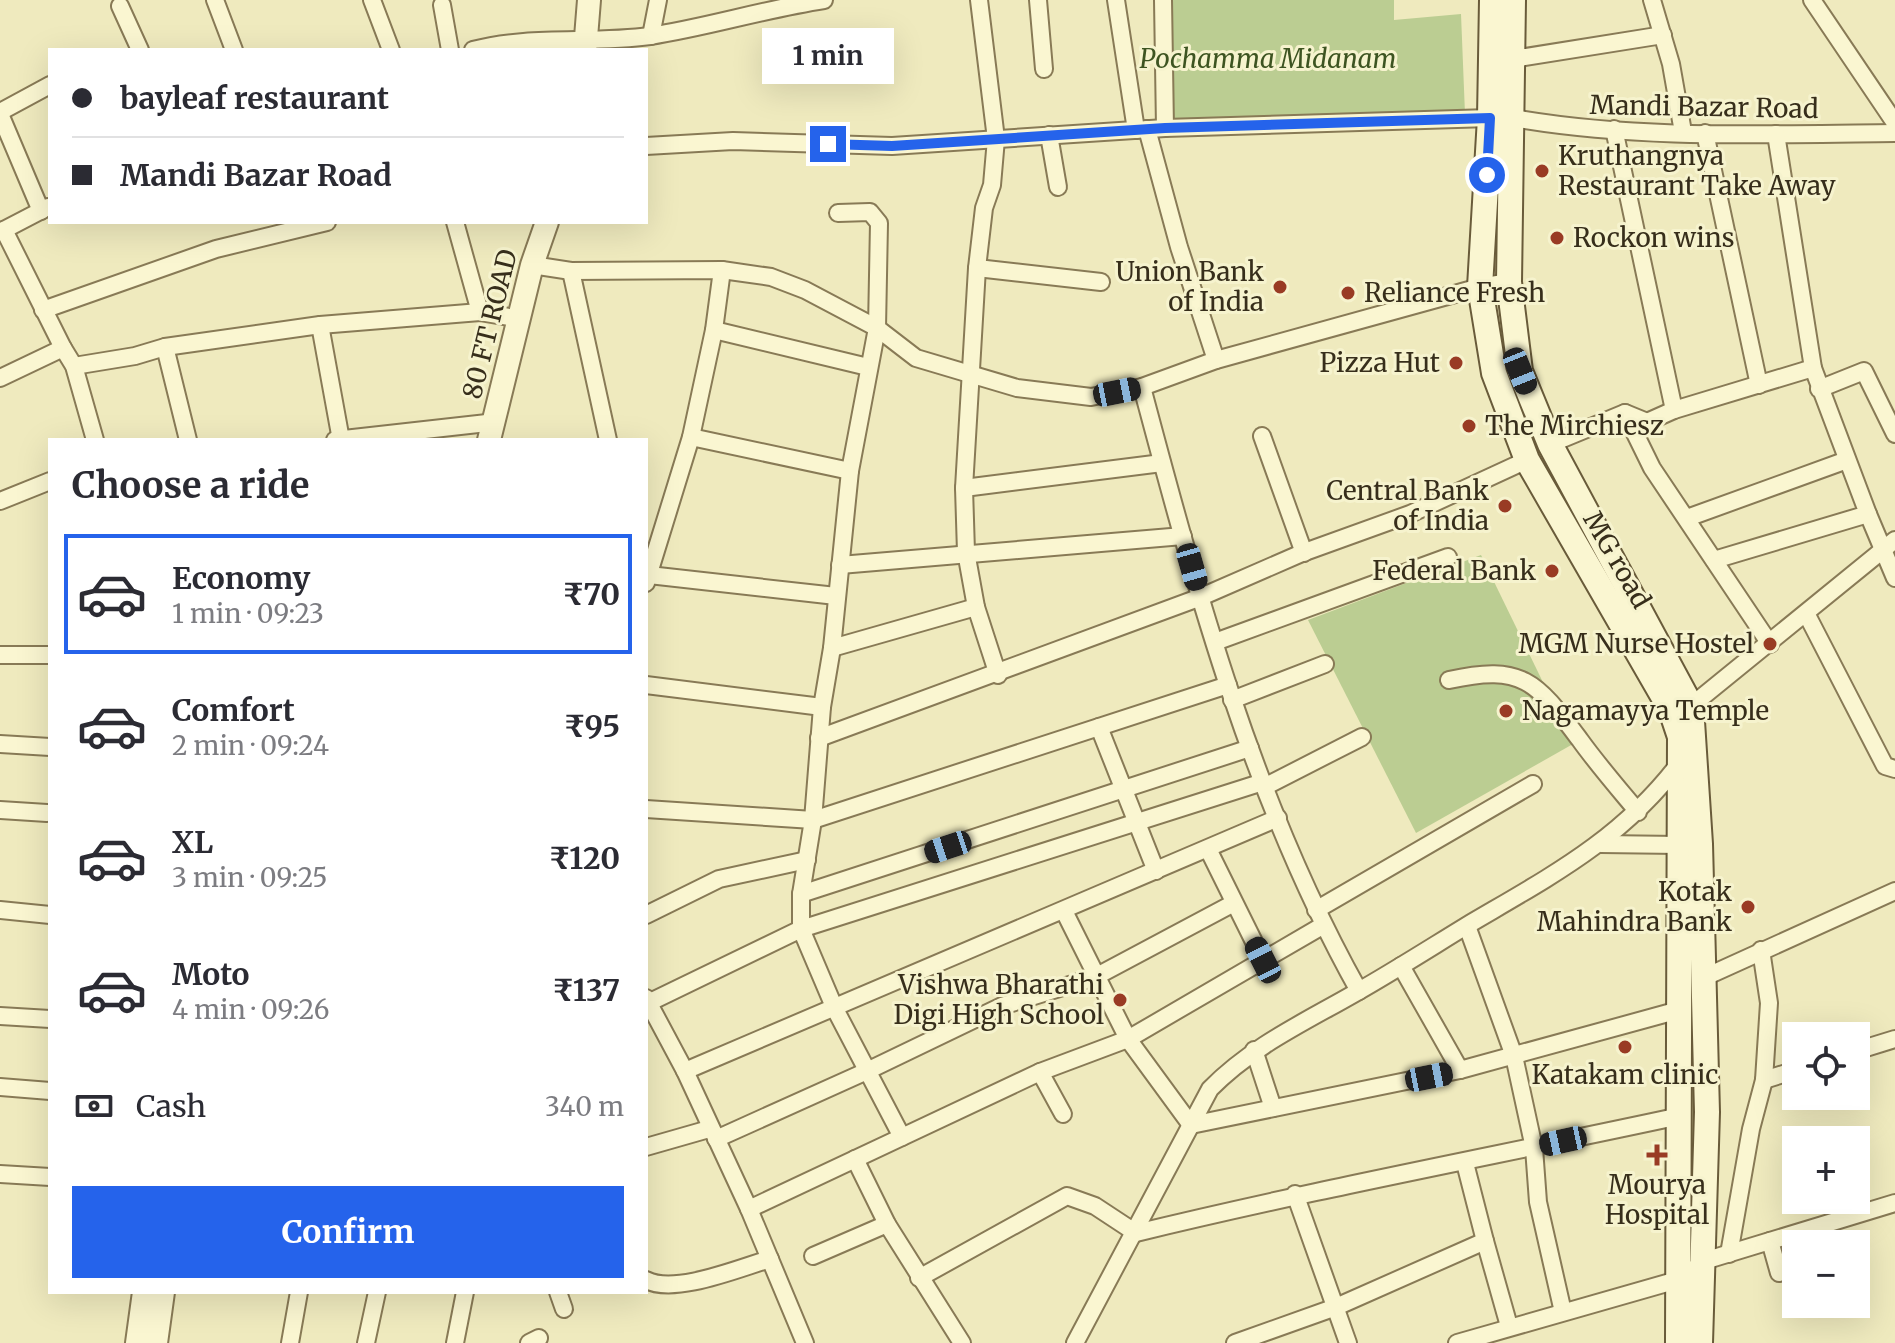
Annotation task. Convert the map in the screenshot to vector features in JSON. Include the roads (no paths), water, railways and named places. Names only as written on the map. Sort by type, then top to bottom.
[{"type":"main road","name":"MG road","points":[[1492,0],[1502,118],[1509,282],[1520,371],[1550,444],[1691,706],[1707,1112],[1700,1343]]},
{"type":"main road","name":"MG road","points":[[1513,0],[1513,59],[1502,118],[1480,287],[1494,373],[1527,460],[1671,710],[1680,737],[1681,1279],[1678,1343]]},
{"type":"street","points":[[215,0],[233,48]]},
{"type":"street","points":[[372,0],[390,48]]},
{"type":"street","points":[[585,46],[589,0]]},
{"type":"street","points":[[651,36],[658,0]]},
{"type":"street","points":[[480,48],[494,44],[585,46],[651,36],[773,4],[824,0]]},
{"type":"street","points":[[979,0],[996,139],[992,185],[984,208],[977,268],[964,488],[966,552],[976,607],[998,675]]},
{"type":"street","points":[[1038,0],[1044,69]]},
{"type":"street","points":[[1116,0],[1142,130],[1216,360]]},
{"type":"street","points":[[1163,0],[1165,128]]},
{"type":"street","points":[[1652,0],[1663,35],[1683,132]]},
{"type":"street","points":[[1812,0],[1895,123]]},
{"type":"street","points":[[442,5],[450,48]]},
{"type":"street","points":[[120,6],[138,47]]},
{"type":"street","points":[[1513,59],[1663,35]]},
{"type":"street","points":[[48,86],[0,113],[46,208],[2,231],[74,366],[94,438]]},
{"type":"street","name":"Mandi Bazar Road","points":[[648,146],[733,141],[892,146],[1165,128],[1502,118],[1570,128],[1705,133],[1895,133]]},
{"type":"street","points":[[1614,129],[1674,410]]},
{"type":"street","points":[[1705,133],[1759,385]]},
{"type":"street","points":[[1776,134],[1813,368],[1868,514],[1889,546],[1895,578]]},
{"type":"street","points":[[1049,135],[1058,187]]},
{"type":"street","points":[[838,213],[870,212],[879,223],[877,328],[850,471],[832,648],[822,707],[813,820],[801,894],[801,929],[835,1009],[902,1137]]},
{"type":"street","points":[[43,310],[216,249],[319,224]]},
{"type":"street","points":[[456,224],[480,312]]},
{"type":"street","name":"80 FT ROAD","points":[[492,431],[532,265],[546,224]]},
{"type":"street","points":[[532,265],[571,271],[722,270],[771,277],[805,290],[877,328],[916,358],[1017,388],[1091,397],[1142,387],[1216,360],[1480,287],[1509,282]]},
{"type":"street","points":[[977,268],[1101,282]]},
{"type":"street","points":[[722,270],[714,330],[691,437],[648,579],[836,596]]},
{"type":"street","points":[[571,271],[608,438]]},
{"type":"street","points":[[74,366],[135,356],[165,347],[320,325],[480,312],[521,319]]},
{"type":"street","points":[[320,325],[339,438]]},
{"type":"street","points":[[714,330],[868,367]]},
{"type":"street","points":[[165,347],[188,438]]},
{"type":"street","points":[[0,378],[63,348]]},
{"type":"street","points":[[1550,444],[1625,413],[1647,422],[1674,410],[1813,368]]},
{"type":"street","points":[[1819,389],[1864,371],[1895,434]]},
{"type":"street","points":[[1142,387],[1201,597],[1250,748],[1319,918],[1359,991]]},
{"type":"street","points":[[1625,413],[1652,468],[1770,644]]},
{"type":"street","points":[[373,438],[492,431]]},
{"type":"street","points":[[1262,436],[1304,553]]},
{"type":"street","points":[[691,437],[850,471]]},
{"type":"street","points":[[819,738],[998,675],[1201,597],[1304,553],[1410,514],[1527,460]]},
{"type":"street","points":[[1687,518],[1847,460]]},
{"type":"street","points":[[964,488],[1162,463]]},
{"type":"street","points":[[0,501],[48,482]]},
{"type":"street","points":[[1714,560],[1868,514]]},
{"type":"street","points":[[840,565],[1183,536]]},
{"type":"street","points":[[1691,706],[1889,546]]},
{"type":"street","points":[[1215,642],[1448,557]]},
{"type":"street","points":[[832,648],[976,607]]},
{"type":"street","points":[[1807,615],[1885,766],[1895,769]]},
{"type":"street","points":[[0,655],[48,655]]},
{"type":"street","points":[[648,809],[813,820],[1099,727],[1325,664]]},
{"type":"street","points":[[1449,680],[1487,671],[1524,680],[1552,700],[1638,812]]},
{"type":"street","points":[[648,685],[822,707]]},
{"type":"street","points":[[1099,727],[1156,871]]},
{"type":"street","points":[[648,1001],[801,929],[1265,784],[1362,737]]},
{"type":"street","points":[[0,744],[48,747]]},
{"type":"street","points":[[1075,1343],[1210,1089],[1254,1050],[1359,991],[1601,844],[1638,812],[1694,744]]},
{"type":"street","points":[[801,894],[1250,748]]},
{"type":"street","points":[[749,1209],[1040,1072],[1128,1039],[1263,960],[1319,918],[1533,784]]},
{"type":"street","points":[[0,810],[47,813]]},
{"type":"street","points":[[685,1071],[1278,818]]},
{"type":"street","points":[[1601,844],[1679,845]]},
{"type":"street","points":[[1208,849],[1263,960]]},
{"type":"street","points":[[648,914],[719,879],[807,860]]},
{"type":"street","points":[[1703,978],[1895,891]]},
{"type":"street","points":[[648,1147],[712,1134],[867,1071],[1002,1006],[1095,977],[1234,903]]},
{"type":"street","points":[[0,910],[48,915]]},
{"type":"street","points":[[1064,911],[1128,1039],[1191,1125]]},
{"type":"street","points":[[1467,926],[1514,1056],[1534,1148],[1538,1202],[1563,1312]]},
{"type":"street","points":[[1729,1254],[1751,1129],[1764,1080],[1769,1003],[1761,950]]},
{"type":"street","points":[[1401,966],[1460,1070]]},
{"type":"street","points":[[648,1003],[685,1071],[749,1209],[805,1343]]},
{"type":"street","points":[[1191,1125],[1460,1070],[1679,1010]]},
{"type":"street","points":[[0,1016],[48,1019]]},
{"type":"street","points":[[1870,1048],[1894,1042]]},
{"type":"street","points":[[1254,1050],[1273,1108]]},
{"type":"street","points":[[1040,1072],[1063,1114]]},
{"type":"street","points":[[1764,1080],[1782,1074]]},
{"type":"street","points":[[0,1087],[48,1091]]},
{"type":"street","points":[[919,1278],[1067,1196],[1095,1206],[1136,1233],[1295,1194],[1465,1163],[1680,1116]]},
{"type":"street","points":[[855,1159],[887,1224],[962,1343]]},
{"type":"street","points":[[1465,1163],[1509,1326]]},
{"type":"street","points":[[0,1174],[48,1177]]},
{"type":"street","points":[[1295,1194],[1348,1343]]},
{"type":"street","points":[[1457,1343],[1681,1279],[1704,1261],[1895,1203]]},
{"type":"street","points":[[813,1256],[887,1224]]},
{"type":"street","points":[[1235,1343],[1336,1307],[1485,1241]]},
{"type":"street","points":[[1770,1241],[1779,1273]]},
{"type":"street","points":[[648,1281],[656,1285],[690,1282],[770,1259]]},
{"type":"street","points":[[137,1343],[144,1294]]},
{"type":"street","points":[[156,1343],[163,1294]]},
{"type":"street","points":[[290,1343],[299,1294]]},
{"type":"street","points":[[366,1343],[377,1294]]},
{"type":"street","points":[[455,1343],[465,1294]]},
{"type":"street","points":[[559,1294],[564,1309]]},
{"type":"place","name":"Kruthangnya Restaurant Take Away","points":[[1542,171]]},
{"type":"place","name":"Rockon wins","points":[[1557,238]]},
{"type":"place","name":"Union Bank of India","points":[[1280,287]]},
{"type":"place","name":"Reliance Fresh","points":[[1348,293]]},
{"type":"place","name":"Pizza Hut","points":[[1456,363]]},
{"type":"place","name":"The Mirchiesz","points":[[1469,426]]},
{"type":"place","name":"Central Bank of India","points":[[1505,506]]},
{"type":"place","name":"Federal Bank","points":[[1552,571]]},
{"type":"place","name":"MGM Nurse Hostel","points":[[1770,644]]},
{"type":"place","name":"Nagamayya Temple","points":[[1506,711]]},
{"type":"place","name":"Kotak Mahindra Bank","points":[[1748,907]]},
{"type":"place","name":"Vishwa Bharathi Digi High School","points":[[1120,1000]]},
{"type":"place","name":"Katakam clinic","points":[[1625,1047]]},
{"type":"place","name":"Mourya Hospital","points":[[1657,1155]]},
{"type":"park label","name":"Pochamma Midanam","points":[[1268,59]]}]
